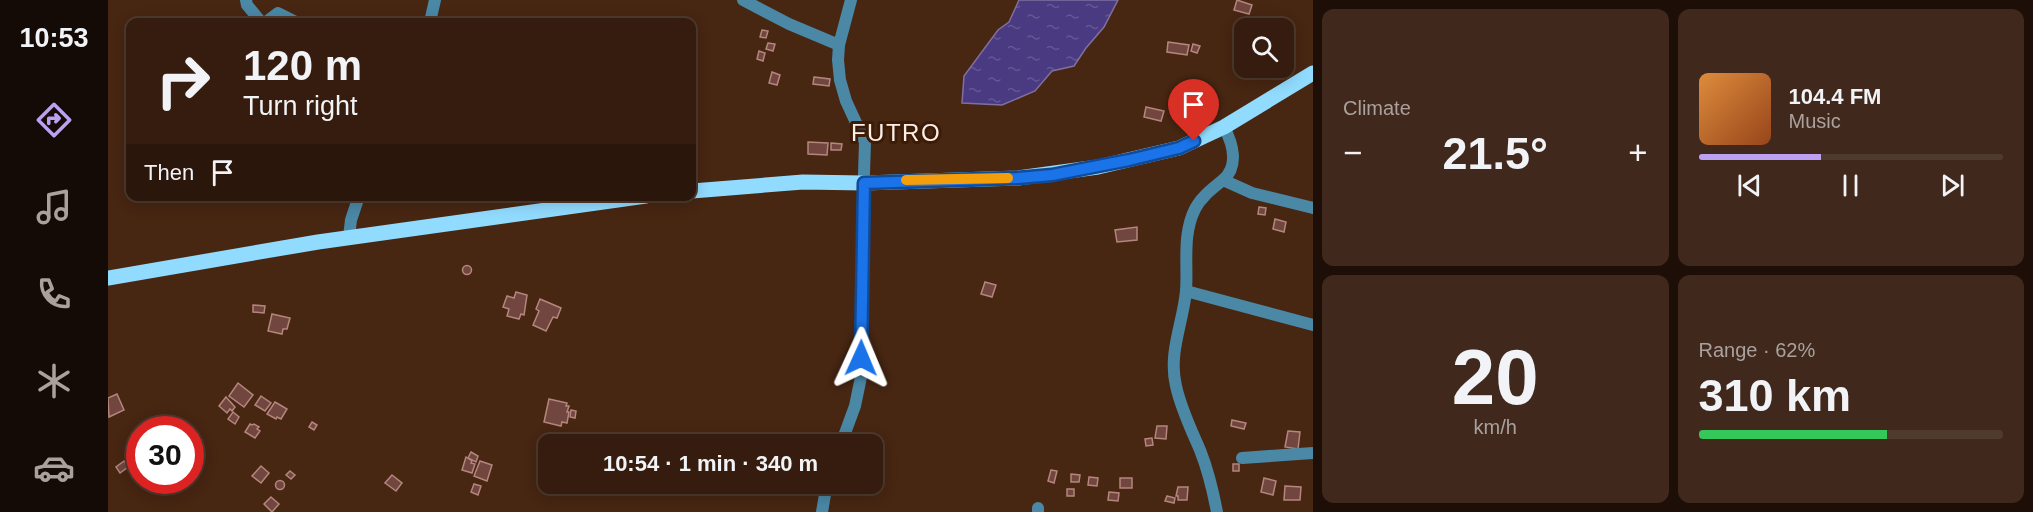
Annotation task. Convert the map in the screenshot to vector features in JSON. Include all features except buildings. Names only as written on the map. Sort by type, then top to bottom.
[{"type":"main road","points":[[696,190],[803,182],[864,183],[1018,178],[1098,167],[1179,148],[1224,127],[1313,73]]},
{"type":"main road","points":[[108,278],[349,237],[610,201]]},
{"type":"street","points":[[246,0],[246,5],[257,18]]},
{"type":"street","points":[[431,18],[435,0]]},
{"type":"street","points":[[742,0],[789,24],[839,45]]},
{"type":"street","points":[[845,434],[855,406],[861,378],[865,142],[842,90],[838,60],[839,45],[851,0]]},
{"type":"street","points":[[271,18],[278,13],[288,18]]},
{"type":"street","points":[[1217,512],[1204,464],[1175,384],[1173,362],[1186,291],[1186,246],[1192,216],[1204,196],[1232,169],[1233,154],[1224,127]]},
{"type":"street","points":[[1223,180],[1245,190],[1313,208]]},
{"type":"street","points":[[349,237],[351,219],[357,201]]},
{"type":"street","points":[[1186,291],[1313,325]]},
{"type":"street","points":[[1242,458],[1313,453]]},
{"type":"street","points":[[822,512],[825,494]]},
{"type":"water","points":[[1019,0],[1118,0],[1104,27],[1074,66],[1052,71],[1035,91],[1002,105],[962,103],[964,76],[998,30],[1009,22]]},
{"type":"slow traffic","points":[[906,180],[1008,178]]},
{"type":"district","name":"FUTRO","points":[[896,132]]},
{"type":"route","points":[[861,358],[864,183],[1052,175],[1129,160],[1179,148],[1194,141]]}]
